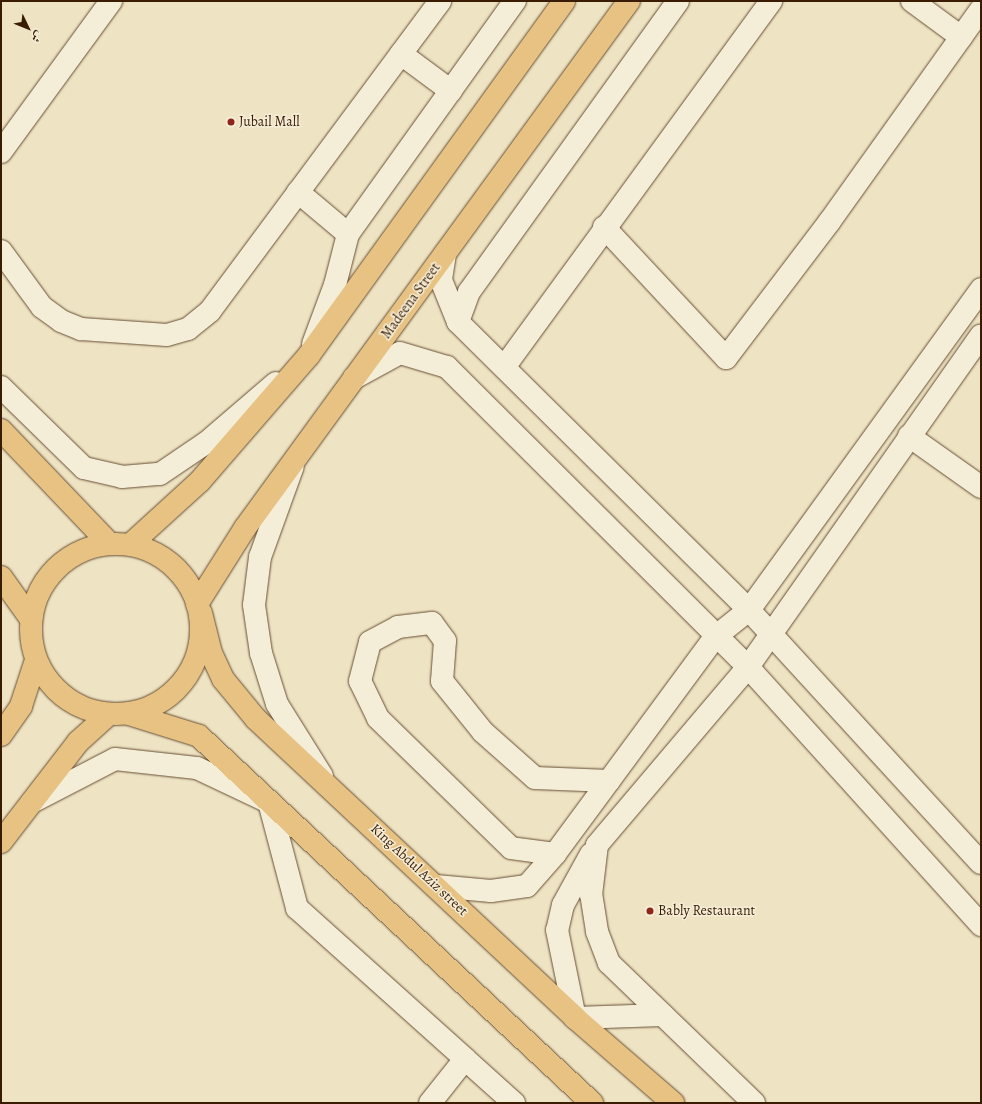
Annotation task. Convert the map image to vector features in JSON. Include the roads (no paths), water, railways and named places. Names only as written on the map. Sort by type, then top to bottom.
[{"type":"main road","points":[[131,544],[200,481],[309,355],[564,1]]},
{"type":"main road","name":"Madeena Street","points":[[199,608],[245,528],[629,1]]},
{"type":"main road","points":[[1,430],[109,543]]},
{"type":"main road","points":[[1,842],[78,742],[119,714],[160,701],[177,689],[193,667],[201,640],[199,608],[192,588],[177,568],[156,552],[131,544],[109,543],[79,551],[58,566],[41,586],[31,619],[30,637],[36,660],[53,687],[75,705],[119,714],[199,736],[592,1103]]},
{"type":"main road","points":[[1,577],[31,619]]},
{"type":"main road","name":"King Abdul Aziz street","points":[[199,608],[211,653],[223,679],[256,719],[576,1018],[673,1103]]},
{"type":"main road","points":[[1,735],[21,706],[36,660]]},
{"type":"street","points":[[1,152],[111,1]]},
{"type":"street","points":[[1,251],[42,307],[61,321],[81,329],[167,335],[188,328],[210,311],[440,1]]},
{"type":"street","points":[[1,387],[84,468],[122,477],[160,474],[206,443],[309,355],[335,285],[348,234],[452,91],[515,1]]},
{"type":"street","points":[[458,322],[469,292],[678,1]]},
{"type":"street","points":[[505,366],[604,227],[771,1]]},
{"type":"street","points":[[912,1],[961,37]]},
{"type":"street","points":[[604,227],[726,358],[830,221],[981,9]]},
{"type":"street","points":[[401,54],[452,91]]},
{"type":"street","points":[[298,192],[348,234]]},
{"type":"street","points":[[445,254],[441,280],[458,322],[505,366],[749,610],[770,635],[981,862]]},
{"type":"street","points":[[436,886],[491,891],[527,886],[555,854],[716,637],[749,610],[981,289]]},
{"type":"street","points":[[663,1015],[576,1018],[557,930],[563,905],[596,845],[748,667],[909,436],[981,336]]},
{"type":"street","points":[[354,378],[400,353],[447,367],[716,637],[748,667],[981,925]]},
{"type":"street","points":[[909,436],[981,488]]},
{"type":"street","points":[[294,462],[260,557],[254,605],[262,653],[277,704],[328,786]]},
{"type":"street","points":[[555,854],[511,848],[378,718],[360,681],[370,642],[398,627],[432,623],[445,641],[442,680],[483,732],[535,778],[608,781]]},
{"type":"street","points":[[32,802],[114,759],[197,768],[269,802],[297,908],[514,1103]]},
{"type":"street","points":[[596,845],[591,895],[597,931],[609,963],[754,1103]]},
{"type":"street","points":[[430,1103],[465,1059]]},
{"type":"place","name":"Jubail Mall","points":[[231,122]]},
{"type":"place","name":"Bably Restaurant","points":[[650,911]]}]
